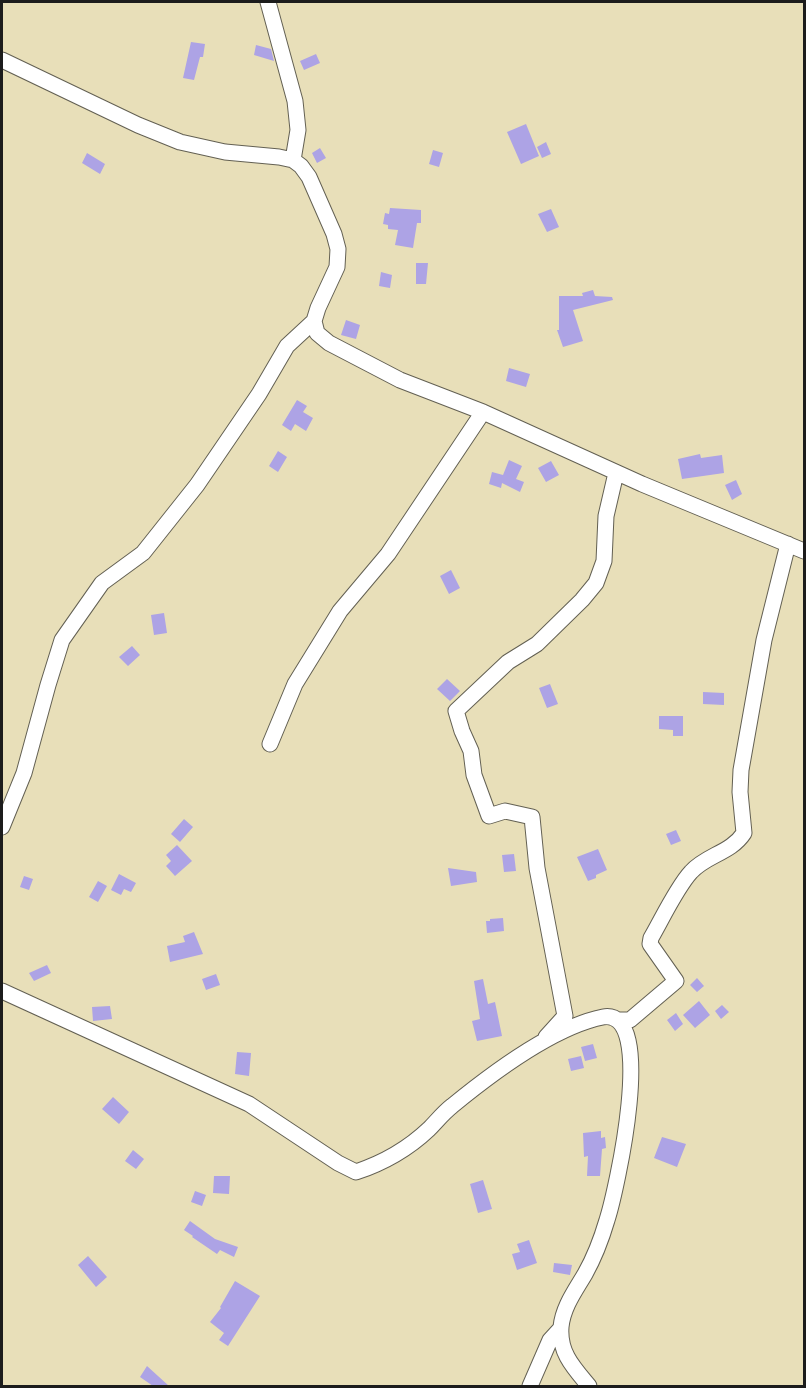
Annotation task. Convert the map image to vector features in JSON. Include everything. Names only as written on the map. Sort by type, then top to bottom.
[{"type":"street","points":[[267,2],[295,100],[298,130],[293,160]]},
{"type":"street","points":[[2,60],[138,125],[180,142],[225,152],[293,160],[309,177],[334,234],[338,249],[337,267],[314,321],[287,346],[259,394],[197,485],[143,553],[102,583],[62,640],[24,773],[2,834]]},
{"type":"street","points":[[314,321],[317,333],[329,343],[400,380],[483,412],[616,472],[804,551]]},
{"type":"street","points":[[270,744],[295,684],[340,611],[388,554],[483,412]]},
{"type":"street","points":[[542,1041],[565,1016],[537,868],[532,817],[505,812],[489,816],[474,775],[471,751],[456,711],[508,662],[537,644],[596,583],[603,561],[606,516],[616,472]]},
{"type":"street","points":[[2,991],[249,1104],[356,1173],[394,1155],[428,1130],[449,1108],[473,1089],[542,1041],[595,1019],[611,1016],[619,1020],[630,1020],[676,981],[650,944],[651,938],[690,873],[700,864],[730,848],[744,833],[740,792],[741,770],[762,650],[789,544]]},
{"type":"street","points":[[589,1386],[565,1358],[561,1328],[566,1305],[586,1272],[608,1219],[623,1145],[631,1093],[631,1054],[627,1033],[619,1020]]},
{"type":"street","points":[[530,1386],[550,1340],[561,1328]]},
{"type":"building","points":[[191,42],[205,44],[203,57],[200,57],[194,80],[183,78]]},
{"type":"building","points":[[256,45],[271,49],[274,61],[254,55]]},
{"type":"building","points":[[316,54],[320,63],[304,70],[300,61]]},
{"type":"building","points":[[526,124],[539,156],[521,164],[507,132]]},
{"type":"building","points":[[546,142],[551,154],[542,158],[537,147]]},
{"type":"building","points":[[320,148],[326,158],[317,163],[312,153]]},
{"type":"building","points":[[433,150],[443,153],[439,167],[429,164]]},
{"type":"building","points":[[87,153],[105,164],[100,174],[82,163]]},
{"type":"building","points":[[390,208],[421,210],[421,223],[417,223],[413,248],[395,245],[398,230],[388,229],[388,225],[383,224],[385,213],[389,214]]},
{"type":"building","points":[[551,209],[559,227],[547,232],[538,214]]},
{"type":"building","points":[[416,263],[428,263],[426,284],[416,284]]},
{"type":"building","points":[[381,272],[392,275],[390,288],[379,286]]},
{"type":"building","points":[[593,290],[595,296],[612,297],[613,300],[573,310],[583,341],[563,347],[557,330],[559,330],[559,296],[583,296],[582,293]]},
{"type":"building","points":[[346,320],[360,325],[356,339],[341,335]]},
{"type":"building","points":[[509,368],[530,374],[526,387],[506,381]]},
{"type":"building","points":[[297,400],[307,406],[303,412],[313,418],[306,431],[295,424],[291,431],[282,425]]},
{"type":"building","points":[[278,451],[287,457],[278,472],[269,466]]},
{"type":"building","points":[[700,454],[701,458],[722,455],[724,473],[682,479],[678,459]]},
{"type":"building","points":[[509,460],[522,466],[516,479],[524,482],[520,492],[502,483],[501,488],[489,484],[492,472],[503,475]]},
{"type":"building","points":[[551,461],[559,475],[546,482],[538,468]]},
{"type":"building","points":[[736,480],[742,494],[732,500],[725,485]]},
{"type":"building","points":[[451,570],[460,588],[449,594],[440,576]]},
{"type":"building","points":[[164,613],[167,633],[154,635],[151,615]]},
{"type":"building","points":[[132,646],[140,655],[128,666],[119,657]]},
{"type":"building","points":[[447,679],[460,691],[450,701],[437,689]]},
{"type":"building","points":[[550,684],[558,704],[547,708],[539,688]]},
{"type":"building","points":[[703,692],[724,693],[724,705],[703,704]]},
{"type":"building","points":[[659,716],[683,716],[683,736],[673,736],[673,730],[659,729]]},
{"type":"building","points":[[184,819],[193,827],[180,842],[171,834]]},
{"type":"building","points":[[676,830],[681,841],[671,845],[666,834]]},
{"type":"building","points":[[177,845],[192,861],[175,876],[166,866],[171,861],[166,855]]},
{"type":"building","points":[[598,849],[607,870],[588,881],[577,857]]},
{"type":"building","points":[[514,854],[516,871],[504,872],[502,855]]},
{"type":"building","points":[[448,868],[476,872],[477,882],[451,886]]},
{"type":"building","points":[[119,874],[136,883],[131,892],[124,889],[121,895],[111,890]]},
{"type":"building","points":[[24,876],[33,879],[29,890],[20,887]]},
{"type":"building","points":[[98,881],[107,886],[98,902],[89,897]]},
{"type":"building","points":[[503,918],[504,931],[487,933],[486,921]]},
{"type":"building","points":[[194,932],[203,954],[170,962],[167,946],[185,942],[183,936]]},
{"type":"building","points":[[47,965],[51,973],[34,981],[29,973]]},
{"type":"building","points":[[216,974],[220,985],[206,990],[202,979]]},
{"type":"building","points":[[697,978],[704,986],[697,992],[690,985]]},
{"type":"building","points":[[483,979],[488,1004],[495,1002],[502,1036],[477,1041],[472,1021],[480,1019],[474,981]]},
{"type":"building","points":[[699,1001],[710,1015],[695,1028],[683,1015]]},
{"type":"building","points":[[722,1005],[729,1012],[721,1019],[715,1011]]},
{"type":"building","points":[[110,1006],[112,1019],[93,1021],[92,1007]]},
{"type":"building","points":[[676,1013],[683,1024],[675,1031],[667,1020]]},
{"type":"building","points":[[593,1044],[597,1058],[585,1061],[581,1047]]},
{"type":"building","points":[[237,1052],[251,1053],[249,1076],[235,1074]]},
{"type":"building","points":[[581,1056],[584,1068],[571,1071],[568,1059]]},
{"type":"building","points":[[113,1097],[129,1112],[119,1124],[102,1109]]},
{"type":"building","points":[[601,1131],[601,1138],[605,1137],[606,1148],[602,1149],[600,1176],[587,1176],[588,1156],[584,1157],[583,1133]]},
{"type":"building","points":[[662,1137],[686,1144],[677,1167],[654,1158]]},
{"type":"building","points":[[133,1150],[144,1159],[136,1169],[125,1161]]},
{"type":"building","points":[[214,1176],[230,1176],[229,1194],[213,1193]]},
{"type":"building","points":[[483,1180],[492,1209],[478,1213],[470,1184]]},
{"type":"building","points":[[195,1191],[206,1195],[202,1206],[191,1202]]},
{"type":"building","points":[[190,1221],[215,1239],[238,1247],[234,1257],[220,1250],[217,1254],[192,1237],[184,1230]]},
{"type":"building","points":[[529,1240],[537,1263],[517,1270],[512,1254],[520,1252],[517,1244]]},
{"type":"building","points":[[88,1256],[107,1277],[96,1287],[78,1265]]},
{"type":"building","points":[[554,1263],[572,1265],[570,1275],[553,1272]]},
{"type":"building","points":[[235,1281],[260,1296],[228,1346],[219,1340],[224,1333],[210,1322],[221,1308]]},
{"type":"building","points":[[147,1366],[169,1386],[153,1386],[140,1377]]}]
